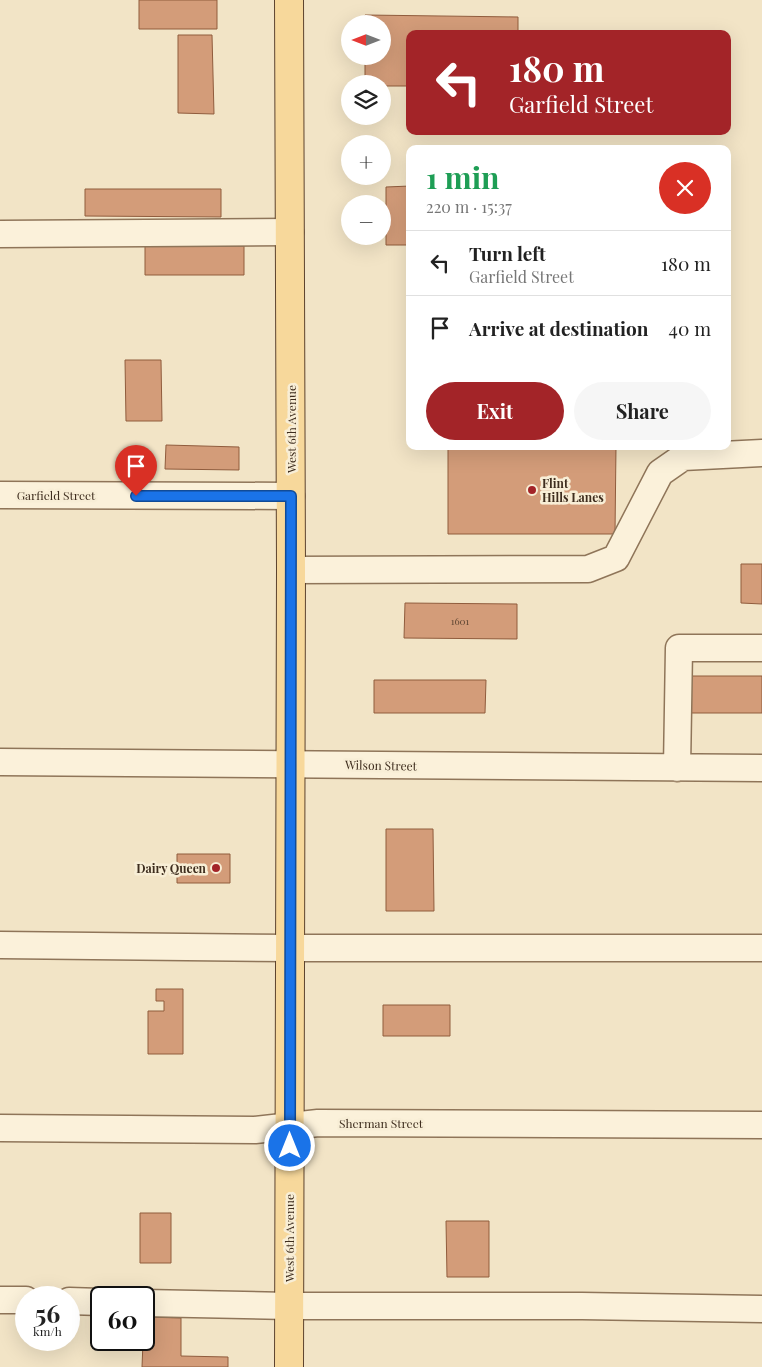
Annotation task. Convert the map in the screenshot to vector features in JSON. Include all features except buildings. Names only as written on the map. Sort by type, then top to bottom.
[{"type":"main road","name":"West 6th Avenue","points":[[288,1367],[291,570],[289,0]]},
{"type":"street","points":[[0,234],[290,232]]},
{"type":"street","points":[[291,570],[588,569],[616,558],[660,473],[684,457],[762,452]]},
{"type":"street","name":"Garfield Street","points":[[0,495],[291,496]]},
{"type":"street","points":[[676,768],[679,648],[762,648]]},
{"type":"street","name":"Wilson Street","points":[[0,762],[762,768]]},
{"type":"street","points":[[0,945],[290,948],[762,948]]},
{"type":"street","name":"Sherman Street","points":[[0,1128],[255,1130],[318,1123],[762,1125]]},
{"type":"street","points":[[0,1300],[15,1300]]},
{"type":"street","points":[[155,1303],[288,1306],[582,1306],[762,1309]]},
{"type":"place","name":"Flint Hills Lanes","points":[[532,490]]},
{"type":"place","name":"Dairy Queen","points":[[216,868]]},
{"type":"route","points":[[136,496],[291,496],[290,1146]]}]
